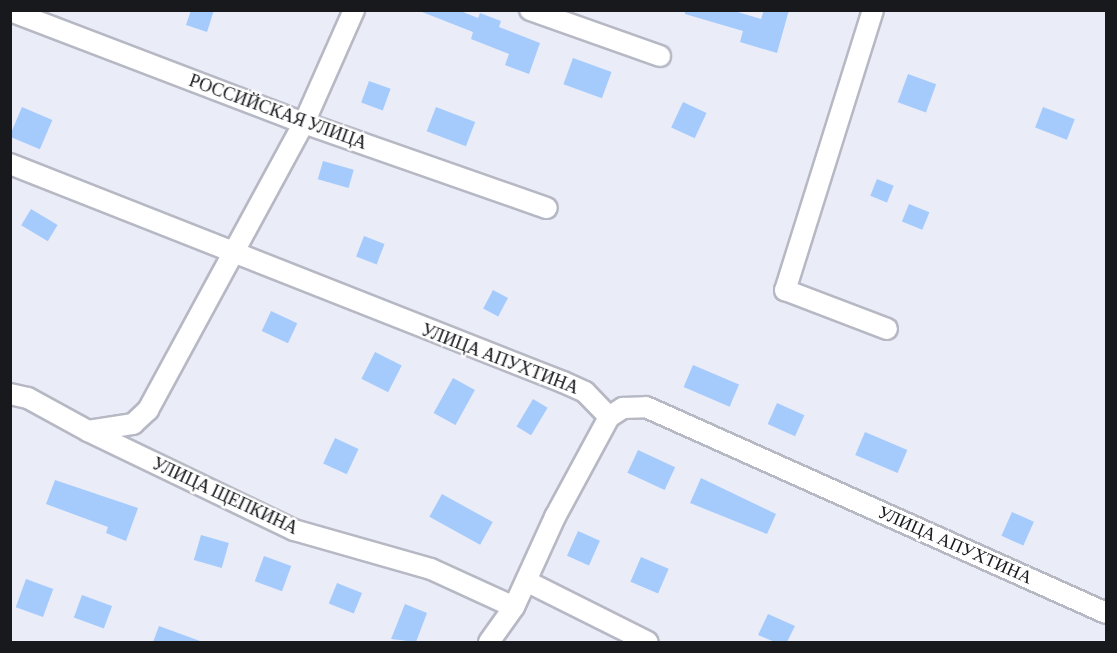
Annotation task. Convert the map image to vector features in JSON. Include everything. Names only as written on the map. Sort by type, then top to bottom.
[{"type":"street","points":[[88,431],[133,424],[148,410],[304,123],[354,10]]},
{"type":"street","points":[[530,10],[660,56]]},
{"type":"street","points":[[873,10],[785,290],[887,329]]},
{"type":"street","name":"РОССИЙСКАЯ УЛИЦА","points":[[10,11],[304,123],[547,208]]},
{"type":"street","name":"УЛИЦА АПУХТИНА","points":[[10,164],[233,254],[563,382],[585,392],[609,417],[623,408],[646,406],[1107,613]]},
{"type":"street","name":"УЛИЦА ЩЕПКИНА","points":[[10,394],[28,398],[88,431],[294,530],[430,569],[514,607]]},
{"type":"street","points":[[489,642],[514,607],[609,417]]},
{"type":"street","points":[[526,581],[648,642]]},
{"type":"building","points":[[191,10],[214,10],[207,32],[186,25]]},
{"type":"building","points":[[417,10],[458,10],[478,18],[480,13],[501,21],[499,27],[540,43],[529,74],[505,65],[509,54],[471,39],[473,32]]},
{"type":"building","points":[[685,10],[731,10],[761,19],[764,10],[789,10],[777,53],[740,42],[743,31],[685,14]]},
{"type":"building","points":[[573,58],[612,72],[602,98],[563,84]]},
{"type":"building","points":[[908,74],[936,84],[926,112],[898,102]]},
{"type":"building","points":[[369,81],[391,89],[383,110],[361,103]]},
{"type":"building","points":[[683,102],[707,113],[695,138],[671,127]]},
{"type":"building","points":[[22,107],[52,120],[40,149],[10,137]]},
{"type":"building","points":[[436,107],[475,122],[466,146],[427,131]]},
{"type":"building","points":[[1043,107],[1075,119],[1067,140],[1035,128]]},
{"type":"building","points":[[323,161],[354,170],[349,188],[318,179]]},
{"type":"building","points":[[877,179],[894,186],[887,202],[870,196]]},
{"type":"building","points":[[909,204],[929,212],[922,230],[902,222]]},
{"type":"building","points":[[31,209],[58,225],[48,241],[21,225]]},
{"type":"building","points":[[364,236],[385,244],[377,264],[356,257]]},
{"type":"building","points":[[493,290],[508,298],[498,317],[483,309]]},
{"type":"building","points":[[271,311],[297,323],[288,343],[262,331]]},
{"type":"building","points":[[375,352],[402,366],[388,392],[361,379]]},
{"type":"building","points":[[693,365],[739,385],[730,407],[684,387]]},
{"type":"building","points":[[453,378],[475,390],[455,425],[434,413]]},
{"type":"building","points":[[533,399],[548,408],[531,435],[517,426]]},
{"type":"building","points":[[777,403],[804,415],[795,436],[768,424]]},
{"type":"building","points":[[865,432],[907,450],[898,473],[855,455]]},
{"type":"building","points":[[335,438],[359,449],[347,474],[323,463]]},
{"type":"building","points":[[638,450],[675,467],[665,490],[627,473]]},
{"type":"building","points":[[701,478],[776,514],[767,534],[690,503]]},
{"type":"building","points":[[55,480],[138,508],[126,541],[106,533],[108,527],[46,504]]},
{"type":"building","points":[[442,494],[493,522],[480,545],[429,517]]},
{"type":"building","points":[[1012,512],[1034,522],[1023,546],[1001,536]]},
{"type":"building","points":[[578,531],[600,541],[589,565],[567,556]]},
{"type":"building","points":[[201,535],[229,543],[222,568],[194,560]]},
{"type":"building","points":[[264,556],[291,566],[282,591],[255,581]]},
{"type":"building","points":[[641,557],[669,569],[658,594],[630,582]]},
{"type":"building","points":[[26,579],[53,589],[43,617],[16,607]]},
{"type":"building","points":[[337,583],[362,593],[354,614],[329,603]]},
{"type":"building","points":[[82,595],[112,606],[104,628],[74,618]]},
{"type":"building","points":[[405,604],[427,613],[416,642],[391,639]]},
{"type":"building","points":[[768,614],[795,626],[787,642],[775,642],[758,635]]},
{"type":"building","points":[[159,626],[200,641],[200,642],[153,642]]}]
